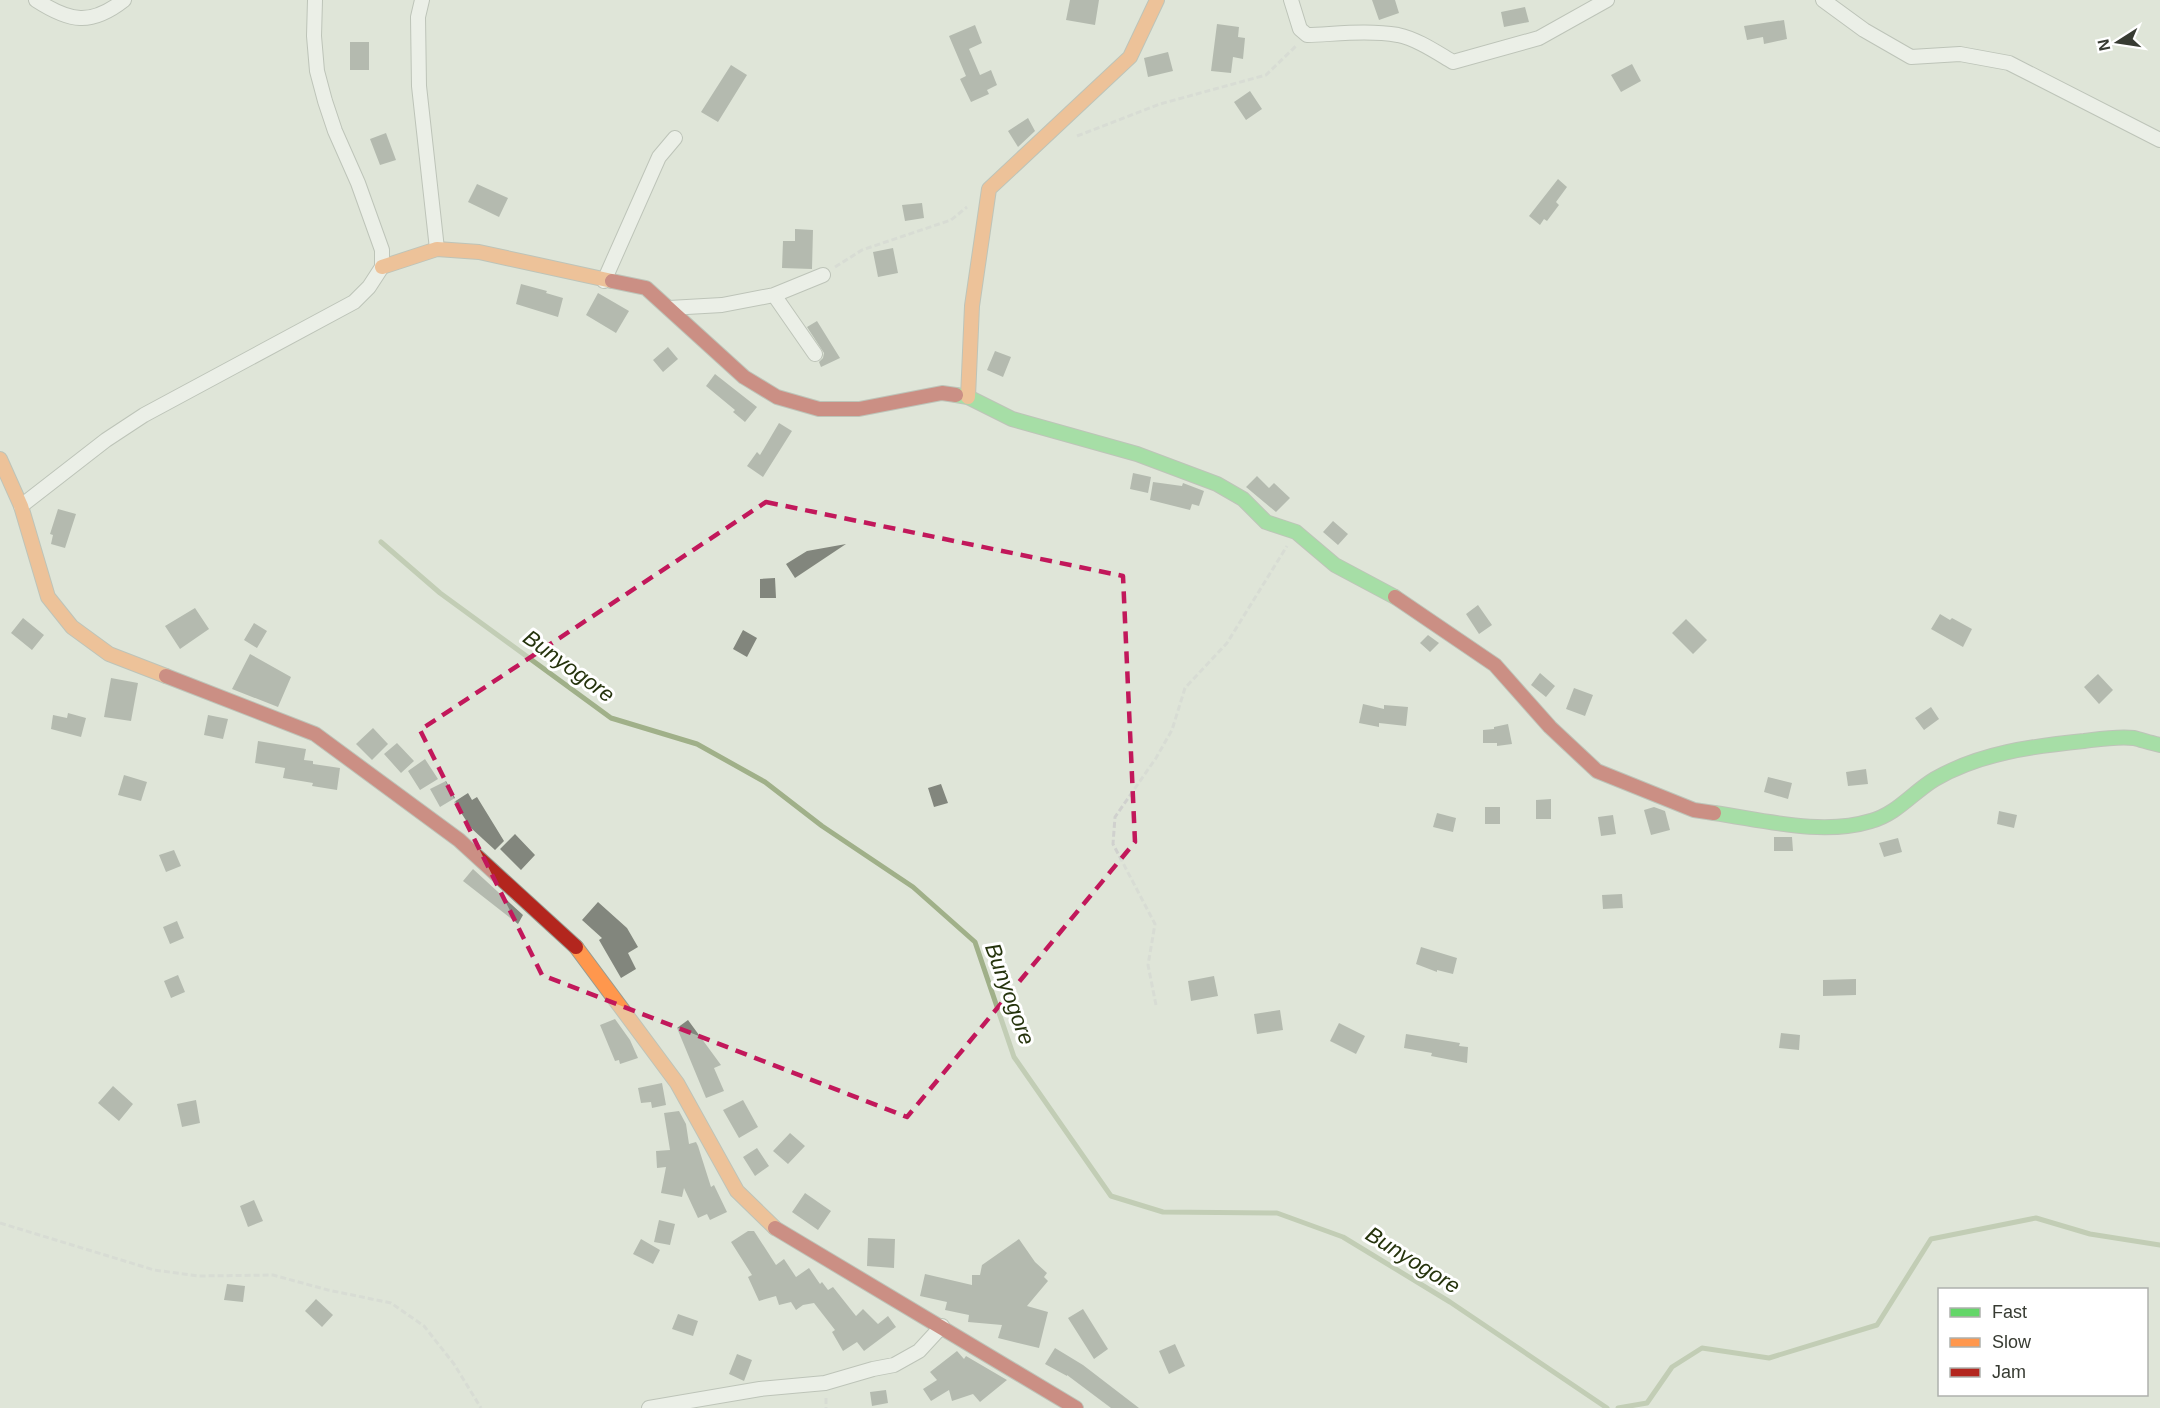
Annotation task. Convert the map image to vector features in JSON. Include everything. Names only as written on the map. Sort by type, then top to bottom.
[{"type":"street","points":[[36,0],[54,12],[74,18],[93,18],[111,10],[124,0]]},
{"type":"street","points":[[21,506],[106,440],[144,415],[354,302],[369,287],[382,267],[382,250],[358,183],[335,131],[317,71],[314,36],[315,0]]},
{"type":"street","points":[[422,0],[418,17],[419,86],[437,249]]},
{"type":"street","points":[[968,397],[972,306],[989,189],[1130,57],[1157,0]]},
{"type":"street","points":[[1291,0],[1300,28],[1307,35],[1366,32],[1400,36],[1432,49],[1453,62],[1539,38],[1607,0]]},
{"type":"street","points":[[1822,0],[1864,30],[1911,57],[1960,54],[2009,63],[2160,140]]},
{"type":"street","points":[[604,280],[659,157],[675,138]]},
{"type":"street","points":[[382,267],[437,249],[479,252],[646,288],[744,377],[777,397],[819,409],[859,409],[942,393],[968,397],[1012,419],[1137,454],[1217,484],[1243,499],[1266,522],[1296,532],[1335,565],[1387,591],[1495,665],[1550,727],[1597,771],[1694,810],[1792,824],[1843,828],[1873,821],[1892,813],[1934,780],[1956,769],[2000,753],[2049,744],[2109,738],[2132,738],[2160,745]]},
{"type":"street","points":[[669,308],[722,305],[774,295],[824,275]]},
{"type":"street","points":[[774,295],[815,354]]},
{"type":"street","points":[[0,459],[21,506],[48,597],[72,627],[109,654],[315,734],[459,840],[576,947],[677,1083],[737,1191],[770,1225],[1076,1408]]},
{"type":"street","points":[[649,1408],[760,1389],[825,1383],[894,1365],[919,1352],[942,1326]]},
{"type":"path","points":[[1072,138],[1160,104],[1266,75],[1307,35]]},
{"type":"path","points":[[824,275],[862,250],[951,220],[989,189]]},
{"type":"path","points":[[1156,1005],[1148,965],[1155,924],[1113,844],[1115,817],[1156,758],[1172,730],[1185,688],[1227,643],[1296,532]]},
{"type":"path","points":[[0,1223],[154,1270],[199,1276],[273,1275],[327,1290],[391,1303],[424,1326],[454,1364],[481,1408]]},
{"type":"highlighted area","points":[[766,502],[1123,576],[1135,842],[907,1117],[542,975],[420,730]]},
{"type":"building","points":[[1070,0],[1099,0],[1095,25],[1066,20]]},
{"type":"building","points":[[1372,0],[1395,0],[1399,13],[1379,20]]},
{"type":"building","points":[[1525,7],[1529,22],[1504,27],[1501,12]]},
{"type":"building","points":[[1784,20],[1787,39],[1764,44],[1763,37],[1747,40],[1744,26]]},
{"type":"building","points":[[1217,24],[1239,27],[1238,37],[1245,38],[1243,59],[1233,57],[1231,73],[1211,71]]},
{"type":"building","points":[[975,25],[982,43],[969,49],[980,75],[991,70],[997,85],[987,90],[989,94],[971,102],[960,79],[966,76],[949,36]]},
{"type":"building","points":[[350,42],[369,42],[369,70],[350,70]]},
{"type":"building","points":[[1168,52],[1173,71],[1148,77],[1144,58]]},
{"type":"building","points":[[1632,64],[1641,81],[1621,92],[1611,75]]},
{"type":"building","points":[[731,65],[747,75],[718,122],[701,112]]},
{"type":"building","points":[[1250,91],[1262,109],[1246,120],[1234,102]]},
{"type":"building","points":[[1028,118],[1035,131],[1018,147],[1008,131]]},
{"type":"building","points":[[386,133],[396,160],[380,165],[370,139]]},
{"type":"building","points":[[1558,179],[1567,187],[1556,202],[1559,205],[1547,221],[1544,219],[1540,225],[1529,216]]},
{"type":"building","points":[[477,184],[508,198],[499,217],[468,202]]},
{"type":"building","points":[[922,203],[924,218],[905,221],[902,205]]},
{"type":"building","points":[[795,229],[813,230],[812,269],[782,268],[783,241],[795,241]]},
{"type":"building","points":[[893,248],[898,273],[878,277],[873,252]]},
{"type":"building","points":[[521,284],[563,298],[558,317],[516,304]]},
{"type":"building","points":[[598,293],[629,311],[616,333],[586,315]]},
{"type":"building","points":[[817,321],[840,358],[821,367],[819,362],[824,353],[807,327]]},
{"type":"building","points":[[668,347],[678,359],[663,372],[653,360]]},
{"type":"building","points":[[995,351],[1011,357],[1003,377],[987,370]]},
{"type":"building","points":[[715,374],[757,407],[745,422],[733,412],[735,410],[706,386]]},
{"type":"building","points":[[779,423],[792,431],[763,477],[747,466],[757,452],[760,455]]},
{"type":"building","points":[[1133,473],[1151,477],[1148,493],[1130,489]]},
{"type":"building","points":[[1257,476],[1269,488],[1274,483],[1290,498],[1276,512],[1246,487]]},
{"type":"building","points":[[1153,482],[1182,486],[1183,483],[1204,491],[1199,506],[1192,504],[1190,510],[1150,500]]},
{"type":"building","points":[[58,509],[76,514],[65,548],[51,544],[53,535],[50,534]]},
{"type":"building","points":[[1333,521],[1348,534],[1338,545],[1323,532]]},
{"type":"building","points":[[846,544],[795,578],[786,564],[807,551]]},
{"type":"building","points":[[775,578],[776,598],[760,598],[760,579]]},
{"type":"building","points":[[1478,605],[1492,625],[1479,634],[1466,614]]},
{"type":"building","points":[[195,608],[209,629],[180,649],[165,626]]},
{"type":"building","points":[[1940,614],[1972,629],[1963,647],[1931,629]]},
{"type":"building","points":[[23,618],[44,635],[32,650],[11,633]]},
{"type":"building","points":[[1686,619],[1707,640],[1693,654],[1672,633]]},
{"type":"building","points":[[254,623],[267,631],[257,648],[244,640]]},
{"type":"building","points":[[743,630],[757,638],[747,657],[733,649]]},
{"type":"building","points":[[1428,635],[1439,643],[1430,652],[1420,643]]},
{"type":"building","points":[[250,654],[291,677],[278,707],[232,689]]},
{"type":"building","points":[[1540,673],[1555,686],[1546,697],[1531,685]]},
{"type":"building","points":[[2098,674],[2113,690],[2099,704],[2084,687]]},
{"type":"building","points":[[111,678],[138,683],[131,721],[104,717]]},
{"type":"building","points":[[1574,688],[1593,695],[1585,716],[1566,709]]},
{"type":"building","points":[[1363,704],[1384,709],[1384,705],[1408,707],[1406,726],[1379,723],[1379,727],[1359,723]]},
{"type":"building","points":[[1931,707],[1939,719],[1924,730],[1915,718]]},
{"type":"building","points":[[68,713],[86,718],[81,737],[51,729],[53,715],[67,718]]},
{"type":"building","points":[[208,715],[228,719],[223,739],[204,735]]},
{"type":"building","points":[[1508,724],[1512,744],[1497,746],[1497,743],[1483,743],[1483,730]]},
{"type":"building","points":[[373,728],[388,744],[372,760],[356,744]]},
{"type":"building","points":[[258,741],[306,749],[304,760],[313,761],[313,764],[340,768],[337,790],[283,778],[285,768],[255,763]]},
{"type":"building","points":[[397,743],[414,761],[401,773],[384,754]]},
{"type":"building","points":[[425,759],[438,779],[420,790],[408,771]]},
{"type":"building","points":[[1866,769],[1868,784],[1848,786],[1846,772]]},
{"type":"building","points":[[124,775],[147,782],[141,801],[118,795]]},
{"type":"building","points":[[1768,777],[1792,783],[1788,799],[1764,792]]},
{"type":"building","points":[[446,781],[455,798],[440,807],[430,789]]},
{"type":"building","points":[[941,784],[948,803],[934,807],[928,788]]},
{"type":"building","points":[[468,793],[472,800],[477,797],[504,841],[495,850],[471,828],[454,802]]},
{"type":"building","points":[[1551,799],[1551,819],[1536,819],[1536,800]]},
{"type":"building","points":[[1485,807],[1500,807],[1500,824],[1485,824]]},
{"type":"building","points":[[1654,807],[1665,811],[1670,830],[1651,835],[1644,810]]},
{"type":"building","points":[[1999,811],[2017,815],[2014,828],[1997,824]]},
{"type":"building","points":[[1437,813],[1456,818],[1453,832],[1433,827]]},
{"type":"building","points":[[1613,815],[1616,834],[1601,836],[1598,817]]},
{"type":"building","points":[[515,834],[535,855],[521,870],[500,849]]},
{"type":"building","points":[[1774,837],[1792,837],[1793,851],[1774,851]]},
{"type":"building","points":[[1898,838],[1902,852],[1884,857],[1879,843]]},
{"type":"building","points":[[174,850],[181,866],[166,872],[159,855]]},
{"type":"building","points":[[473,869],[523,915],[518,924],[463,881]]},
{"type":"building","points":[[1622,894],[1623,908],[1603,909],[1602,895]]},
{"type":"building","points":[[598,902],[627,928],[638,947],[628,953],[636,969],[621,978],[599,940],[602,938],[582,920]]},
{"type":"building","points":[[177,921],[184,938],[170,944],[163,927]]},
{"type":"building","points":[[1421,947],[1457,958],[1453,974],[1437,970],[1437,972],[1416,964]]},
{"type":"building","points":[[178,975],[185,992],[171,998],[164,981]]},
{"type":"building","points":[[1214,976],[1218,996],[1191,1001],[1188,981]]},
{"type":"building","points":[[1856,979],[1856,995],[1823,996],[1823,980]]},
{"type":"building","points":[[1280,1010],[1283,1030],[1257,1034],[1254,1014]]},
{"type":"building","points":[[615,1019],[630,1040],[638,1058],[620,1064],[619,1060],[615,1061],[600,1025]]},
{"type":"building","points":[[688,1020],[721,1065],[714,1068],[724,1091],[706,1098],[677,1028]]},
{"type":"building","points":[[1339,1023],[1365,1036],[1356,1054],[1330,1041]]},
{"type":"building","points":[[1781,1033],[1800,1035],[1799,1050],[1779,1048]]},
{"type":"building","points":[[1406,1034],[1460,1043],[1459,1046],[1468,1047],[1467,1063],[1404,1048]]},
{"type":"building","points":[[662,1083],[666,1105],[652,1108],[651,1102],[641,1103],[638,1088]]},
{"type":"building","points":[[113,1086],[133,1104],[119,1121],[98,1103]]},
{"type":"building","points":[[196,1100],[200,1123],[182,1127],[177,1104]]},
{"type":"building","points":[[743,1100],[758,1127],[739,1138],[723,1110]]},
{"type":"building","points":[[679,1111],[686,1124],[689,1144],[696,1142],[711,1187],[714,1185],[727,1212],[710,1220],[707,1214],[698,1218],[684,1188],[682,1197],[661,1193],[666,1167],[657,1168],[656,1151],[670,1150],[664,1113]]},
{"type":"building","points":[[790,1133],[805,1146],[788,1164],[773,1151]]},
{"type":"building","points":[[757,1148],[769,1166],[755,1176],[743,1157]]},
{"type":"building","points":[[805,1193],[831,1211],[818,1230],[792,1212]]},
{"type":"building","points":[[254,1200],[263,1221],[248,1227],[240,1206]]},
{"type":"building","points":[[659,1220],[675,1224],[670,1245],[654,1242]]},
{"type":"building","points":[[748,1231],[754,1231],[776,1265],[784,1259],[796,1277],[809,1268],[820,1284],[822,1282],[828,1290],[833,1287],[856,1316],[863,1309],[878,1324],[888,1316],[896,1327],[864,1351],[857,1342],[843,1351],[832,1332],[835,1330],[814,1303],[803,1305],[796,1310],[791,1302],[779,1305],[776,1296],[759,1301],[748,1277],[752,1275],[731,1242]]},
{"type":"building","points":[[868,1238],[895,1239],[894,1268],[867,1266]]},
{"type":"building","points":[[641,1239],[660,1250],[653,1264],[633,1254]]},
{"type":"building","points":[[1019,1239],[1035,1262],[1047,1273],[1044,1277],[1048,1281],[1027,1306],[1048,1312],[1039,1348],[998,1338],[1002,1325],[968,1322],[969,1315],[945,1310],[947,1302],[920,1296],[925,1274],[972,1285],[972,1275],[980,1275],[982,1265]]},
{"type":"building","points":[[227,1284],[245,1286],[243,1302],[224,1300]]},
{"type":"building","points":[[316,1299],[333,1315],[322,1327],[305,1311]]},
{"type":"building","points":[[1083,1309],[1108,1349],[1094,1359],[1068,1318]]},
{"type":"building","points":[[678,1314],[698,1321],[693,1336],[672,1329]]},
{"type":"building","points":[[1175,1344],[1185,1366],[1169,1374],[1159,1351]]},
{"type":"building","points":[[1055,1348],[1083,1365],[1139,1408],[1111,1408],[1067,1375],[1045,1364]]},
{"type":"building","points":[[957,1351],[964,1359],[966,1356],[1007,1380],[980,1402],[973,1394],[952,1401],[949,1390],[931,1401],[923,1389],[937,1380],[930,1372]]},
{"type":"building","points":[[737,1354],[752,1360],[744,1381],[729,1374]]},
{"type":"building","points":[[886,1390],[888,1403],[872,1406],[870,1392]]},
{"type":"waterway","name":"Bunyogore","points":[[381,542],[440,593],[611,718],[697,744],[765,782],[822,826],[913,887],[975,942],[1014,1057],[1111,1196],[1163,1212],[1277,1213],[1343,1237],[1450,1302],[1607,1408]]},
{"type":"waterway","name":"Bunyogore","points":[[1618,1408],[1647,1403],[1672,1367],[1702,1348],[1769,1358],[1877,1325],[1931,1239],[2036,1218],[2090,1234],[2160,1245]]},
{"type":"traffic: fast","points":[[956,395],[968,397],[1012,419],[1137,454],[1217,484],[1243,499],[1266,522],[1296,532],[1335,565],[1395,597]]},
{"type":"traffic: fast","points":[[1714,813],[1813,827],[1852,825],[1880,818],[1897,808],[1927,784],[1952,770],[2007,752],[2046,745],[2115,738],[2134,738],[2160,745]]},
{"type":"traffic: slow","points":[[968,397],[972,306],[989,189],[1130,57],[1157,0]]},
{"type":"traffic: slow","points":[[382,267],[437,249],[479,252],[612,281]]},
{"type":"traffic: slow","points":[[0,459],[21,506],[48,597],[72,627],[109,654],[166,676]]},
{"type":"traffic: slow","points":[[576,947],[677,1083],[737,1191],[775,1228]]},
{"type":"traffic: jam","points":[[612,281],[646,288],[744,377],[777,397],[819,409],[859,409],[942,393],[956,395]]},
{"type":"traffic: jam","points":[[1395,597],[1495,665],[1550,727],[1597,771],[1694,810],[1714,813]]},
{"type":"traffic: jam","points":[[166,676],[315,734],[459,840],[576,947]]},
{"type":"traffic: jam","points":[[775,1228],[1076,1408]]}]
